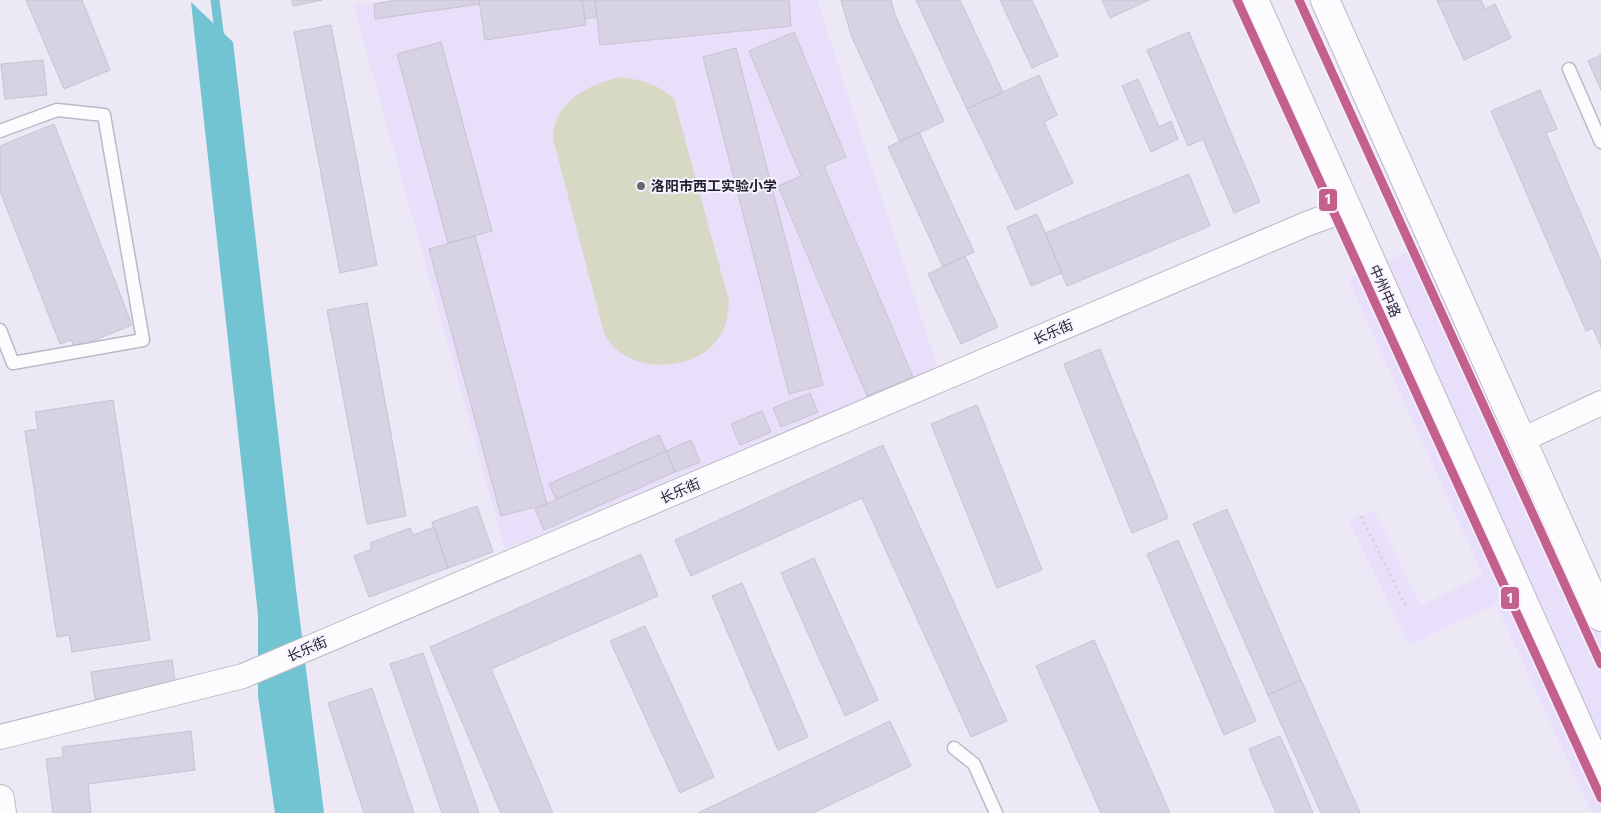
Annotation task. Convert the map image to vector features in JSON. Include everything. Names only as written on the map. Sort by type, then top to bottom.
[{"type":"main road","name":"中州中路","points":[[1254,0],[1601,775]]},
{"type":"main road","points":[[1325,0],[1601,617]]},
{"type":"main road","points":[[0,799],[2,813]]},
{"type":"street","name":"长乐街","points":[[0,737],[243,676],[1300,227],[1348,209]]},
{"type":"street","points":[[1522,440],[1601,403]]},
{"type":"lane","points":[[1569,69],[1601,142]]},
{"type":"lane","points":[[0,131],[57,110],[104,115],[143,340],[13,363],[0,330]]},
{"type":"lane","points":[[954,748],[974,764],[996,813]]},
{"type":"path","points":[[1361,516],[1407,608]]},
{"type":"shaded area","name":"洛阳市西工实验小学","points":[[397,0],[817,0],[938,369],[505,549],[353,4]]},
{"type":"shaded area","points":[[1422,245],[1601,637],[1601,813],[1592,813],[1496,604],[1409,645],[1349,521],[1374,510],[1421,606],[1483,575],[1348,279]]},
{"type":"green space","points":[[620,77],[649,84],[662,90],[674,99],[729,301],[725,326],[712,345],[701,354],[674,364],[644,363],[630,358],[618,351],[605,337],[553,139],[559,115],[566,105],[596,84]]},
{"type":"water","points":[[191,2],[233,42],[296,589],[324,813],[275,813],[258,696],[258,615]]},
{"type":"building","points":[[26,0],[82,0],[110,70],[64,89]]},
{"type":"building","points":[[292,0],[322,0],[293,6]]},
{"type":"building","points":[[397,0],[479,0],[480,4],[375,19],[374,4]]},
{"type":"building","points":[[479,0],[582,0],[586,25],[485,40]]},
{"type":"building","points":[[582,0],[595,0],[597,17],[585,19]]},
{"type":"building","points":[[595,0],[789,0],[791,26],[600,45]]},
{"type":"building","points":[[841,0],[891,0],[895,15],[944,121],[900,142],[851,35]]},
{"type":"building","points":[[916,0],[960,0],[1003,92],[967,109]]},
{"type":"building","points":[[1000,0],[1032,0],[1058,56],[1032,68]]},
{"type":"building","points":[[1102,0],[1149,0],[1110,18]]},
{"type":"building","points":[[1437,0],[1481,0],[1485,9],[1495,4],[1511,38],[1464,60]]},
{"type":"building","points":[[331,25],[377,265],[340,273],[294,32]]},
{"type":"building","points":[[794,32],[846,157],[824,166],[913,377],[867,396],[778,186],[801,176],[749,51]]},
{"type":"building","points":[[1189,32],[1260,202],[1234,213],[1203,139],[1188,146],[1147,50]]},
{"type":"building","points":[[441,42],[492,231],[448,243],[397,54]]},
{"type":"building","points":[[736,48],[823,385],[789,394],[703,57]]},
{"type":"building","points":[[1601,55],[1601,90],[1588,61]]},
{"type":"building","points":[[43,60],[47,95],[5,99],[1,64]]},
{"type":"building","points":[[1039,75],[1057,115],[1044,122],[1073,183],[1016,210],[967,109]]},
{"type":"building","points":[[1138,79],[1159,127],[1171,121],[1178,139],[1151,152],[1122,86]]},
{"type":"building","points":[[1540,90],[1557,129],[1546,133],[1601,261],[1601,347],[1593,328],[1586,331],[1491,111]]},
{"type":"building","points":[[54,124],[132,325],[75,348],[71,340],[60,344],[0,191],[0,146]]},
{"type":"building","points":[[919,132],[974,252],[943,267],[888,147]]},
{"type":"building","points":[[1189,174],[1210,226],[1067,286],[1045,233]]},
{"type":"building","points":[[1037,214],[1062,273],[1031,286],[1007,227]]},
{"type":"building","points":[[475,236],[547,504],[501,516],[429,249]]},
{"type":"building","points":[[965,256],[998,327],[961,344],[928,274]]},
{"type":"building","points":[[367,303],[406,516],[367,524],[327,310]]},
{"type":"building","points":[[1100,349],[1168,518],[1132,533],[1064,364]]},
{"type":"building","points":[[810,393],[818,412],[781,427],[773,408]]},
{"type":"building","points":[[113,400],[150,640],[72,652],[69,635],[57,637],[25,431],[38,429],[35,412]]},
{"type":"building","points":[[977,405],[1042,570],[997,588],[931,424]]},
{"type":"building","points":[[762,411],[771,432],[740,445],[731,424]]},
{"type":"building","points":[[659,435],[666,451],[556,499],[549,484]]},
{"type":"building","points":[[691,440],[700,462],[675,472],[666,451]]},
{"type":"building","points":[[883,445],[1007,721],[971,737],[862,498],[691,576],[675,540]]},
{"type":"building","points":[[666,451],[675,472],[544,530],[535,509]]},
{"type":"building","points":[[477,506],[493,552],[448,568],[432,522]]},
{"type":"building","points":[[1227,509],[1301,680],[1268,695],[1193,524]]},
{"type":"building","points":[[434,527],[448,568],[369,597],[354,556],[372,549],[370,543],[410,528],[413,535]]},
{"type":"building","points":[[1178,540],[1256,721],[1224,735],[1147,554]]},
{"type":"building","points":[[641,554],[658,596],[491,669],[553,813],[501,813],[430,647]]},
{"type":"building","points":[[814,558],[878,700],[845,716],[781,573]]},
{"type":"building","points":[[742,583],[808,737],[778,750],[712,596]]},
{"type":"building","points":[[645,626],[714,777],[680,793],[610,641]]},
{"type":"building","points":[[1094,640],[1170,813],[1101,813],[1036,666]]},
{"type":"building","points":[[423,653],[479,813],[442,813],[390,664]]},
{"type":"building","points":[[172,660],[176,687],[95,699],[91,672]]},
{"type":"building","points":[[1301,680],[1360,813],[1321,813],[1268,695]]},
{"type":"building","points":[[372,688],[414,813],[364,813],[328,703]]},
{"type":"building","points":[[890,721],[911,766],[813,813],[698,813]]},
{"type":"building","points":[[191,731],[195,770],[88,784],[91,813],[53,813],[46,759],[63,757],[62,747]]},
{"type":"building","points":[[1280,736],[1313,813],[1276,813],[1260,776],[1249,749]]},
{"type":"waterway","points":[[215,0],[220,39]]},
{"type":"transit line","name":"1","points":[[1237,0],[1601,798]]},
{"type":"transit line","name":"1","points":[[1299,0],[1601,664]]},
{"type":"place","name":"洛阳市西工实验小学","points":[[641,186]]}]
